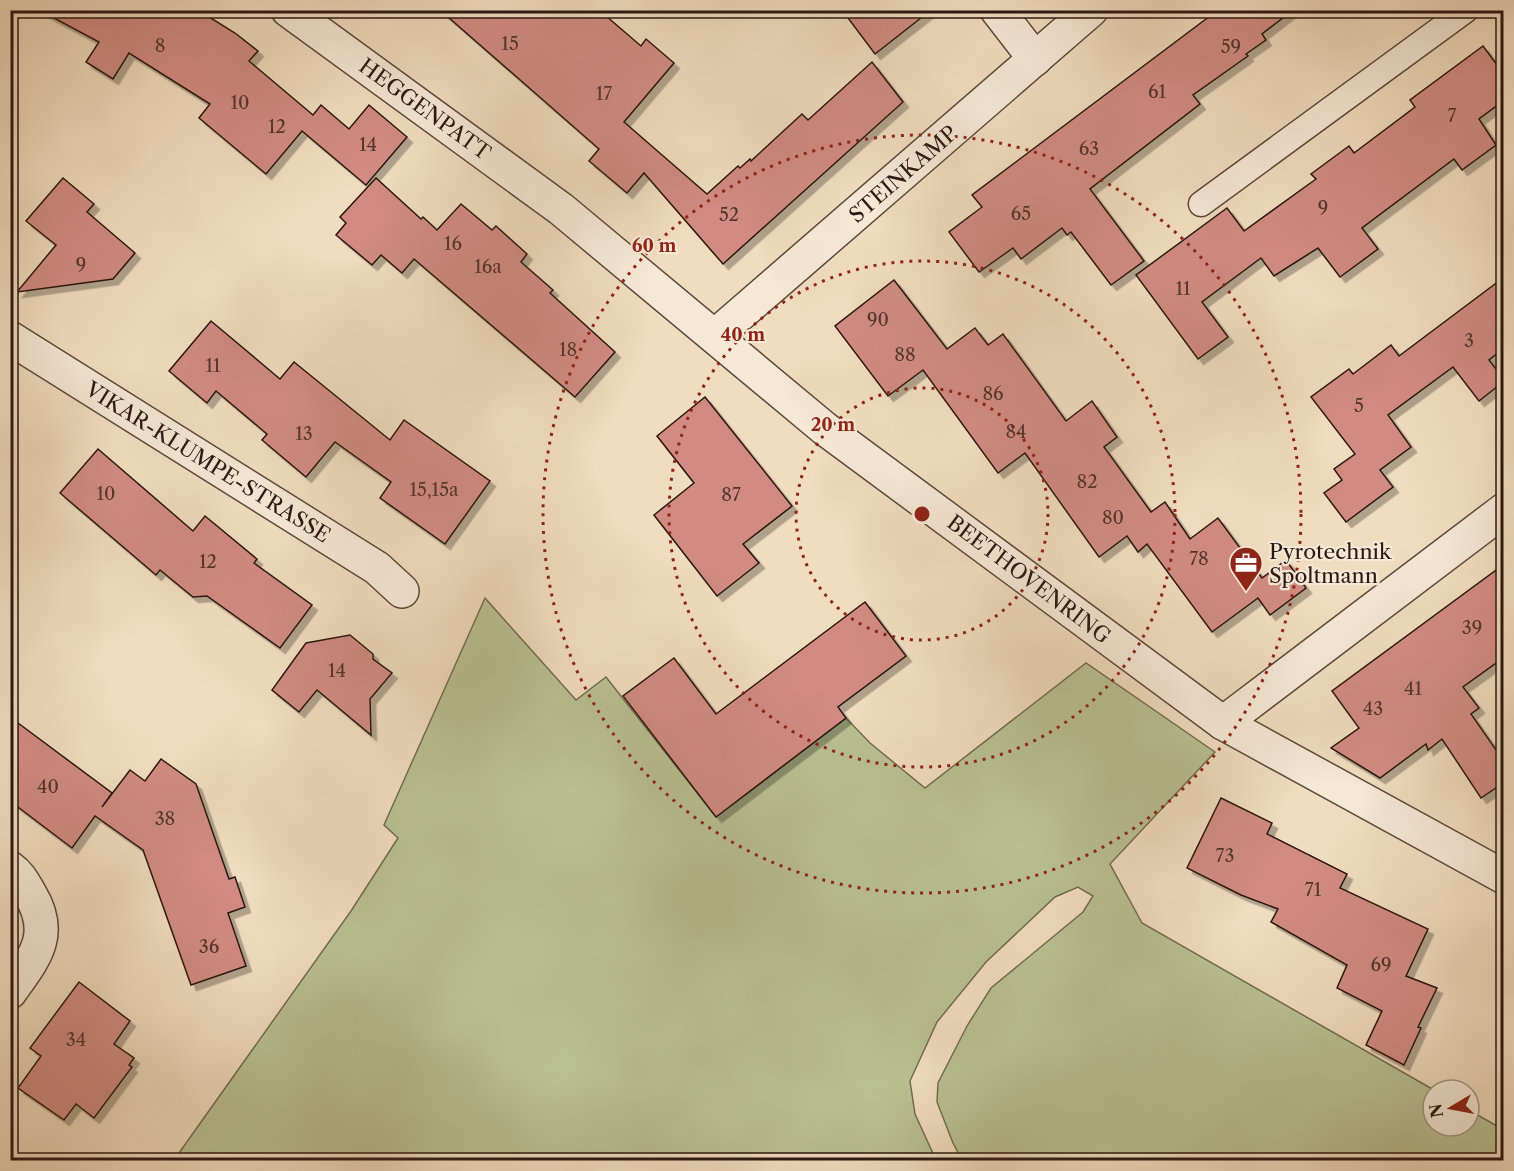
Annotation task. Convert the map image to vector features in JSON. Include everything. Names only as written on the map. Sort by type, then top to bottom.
[{"type":"street","name":"HEGGENPATT","points":[[288,10],[561,209]]},
{"type":"street","points":[[997,10],[1035,59]]},
{"type":"street","name":"STEINKAMP","points":[[715,336],[1091,10]]},
{"type":"street","name":"BEETHOVENRING","points":[[561,209],[824,428],[1223,723],[1503,877]]},
{"type":"street","name":"VIKAR-KLUMPE-STRASSE","points":[[10,338],[377,568],[402,591]]},
{"type":"street","points":[[1223,723],[1503,510]]},
{"type":"street","points":[[10,868],[18,873],[37,905],[43,932],[36,954],[10,992]]},
{"type":"lane","points":[[1201,204],[1466,10]]},
{"type":"green space","points":[[485,598],[576,700],[606,677],[716,817],[846,718],[870,743],[925,788],[1086,663],[1215,752],[1110,864],[1142,923],[1421,1083],[1421,1138],[1481,1138],[1481,1117],[1504,1130],[1503,1160],[962,1160],[937,1102],[938,1083],[967,1026],[991,988],[1083,912],[1093,896],[1078,887],[1055,897],[986,962],[937,1022],[910,1081],[915,1114],[936,1160],[174,1160],[351,911],[398,838],[384,825]]},
{"type":"building","points":[[39,10],[198,10],[235,33],[258,51],[249,61],[313,115],[321,105],[349,129],[369,105],[407,137],[366,185],[302,131],[266,174],[199,118],[210,104],[129,53],[113,79],[86,62],[99,42]]},
{"type":"building","points":[[440,10],[599,10],[641,46],[646,39],[674,63],[624,122],[707,194],[738,166],[740,168],[750,159],[751,161],[802,114],[808,120],[872,62],[903,102],[723,264],[644,173],[627,193],[589,161],[599,149]]},
{"type":"building","points":[[842,10],[931,10],[875,54]]},
{"type":"building","points":[[1218,10],[1293,10],[1262,34],[1266,40],[1246,54],[1248,56],[1193,95],[1200,104],[1090,189],[1144,261],[1111,285],[1071,232],[1067,235],[1062,228],[1021,259],[1013,248],[979,272],[949,232],[982,207],[972,195]]},
{"type":"building","points":[[1483,46],[1503,73],[1503,101],[1479,119],[1496,145],[1462,170],[1454,159],[1362,228],[1378,249],[1340,277],[1318,248],[1274,276],[1261,258],[1202,302],[1228,337],[1198,359],[1136,275],[1227,208],[1244,231],[1316,179],[1311,174],[1349,146],[1354,153],[1415,107],[1410,100]]},
{"type":"building","points":[[63,178],[94,204],[87,212],[135,253],[113,279],[17,292],[56,245],[26,221]]},
{"type":"building","points":[[376,178],[421,219],[423,217],[437,230],[461,204],[492,230],[496,226],[527,254],[521,262],[553,290],[550,293],[615,352],[575,397],[414,259],[402,273],[381,255],[372,265],[336,235],[346,223],[340,217]]},
{"type":"building","points":[[1503,278],[1503,349],[1489,360],[1503,378],[1503,382],[1479,401],[1453,367],[1388,415],[1411,447],[1380,470],[1393,487],[1346,522],[1324,493],[1342,480],[1334,469],[1355,454],[1311,397],[1349,369],[1353,374],[1391,345],[1399,356]]},
{"type":"building","points":[[894,280],[947,349],[975,328],[988,345],[1003,334],[1066,421],[1092,401],[1117,437],[1104,447],[1151,512],[1165,502],[1190,539],[1218,518],[1262,578],[1286,560],[1306,588],[1270,615],[1258,598],[1212,632],[1147,544],[1138,552],[1127,536],[1099,557],[1025,453],[998,473],[923,370],[888,396],[835,326]]},
{"type":"building","points":[[211,321],[280,379],[294,362],[390,440],[404,420],[490,481],[445,544],[380,498],[391,482],[335,442],[306,477],[262,440],[267,434],[216,391],[207,403],[169,371]]},
{"type":"building","points":[[705,397],[792,506],[743,544],[759,563],[717,596],[654,515],[694,483],[657,436]]},
{"type":"building","points":[[98,449],[193,531],[205,516],[257,559],[254,563],[312,605],[280,648],[207,596],[193,597],[160,570],[156,575],[60,493]]},
{"type":"building","points":[[1503,565],[1503,658],[1463,687],[1479,708],[1471,714],[1503,760],[1503,783],[1481,798],[1442,739],[1428,750],[1426,744],[1380,778],[1331,748],[1359,728],[1332,691]]},
{"type":"building","points":[[865,602],[906,656],[838,707],[846,718],[716,817],[623,696],[674,658],[716,714]]},
{"type":"building","points":[[350,635],[373,654],[373,659],[392,673],[370,699],[371,735],[317,690],[299,712],[272,690],[306,643]]},
{"type":"building","points":[[10,717],[112,793],[102,807],[130,770],[145,781],[161,759],[196,784],[229,879],[235,877],[245,907],[228,913],[246,966],[191,985],[143,850],[95,816],[72,848],[10,801]]},
{"type":"building","points":[[1221,798],[1272,823],[1267,834],[1347,874],[1340,888],[1428,929],[1406,976],[1437,988],[1418,1027],[1421,1028],[1404,1065],[1366,1045],[1382,1011],[1337,988],[1347,965],[1271,922],[1278,909],[1241,895],[1187,868]]},
{"type":"building","points":[[79,982],[130,1021],[114,1044],[134,1058],[129,1065],[132,1067],[94,1118],[76,1104],[64,1120],[18,1088],[41,1056],[30,1048]]},
{"type":"place","name":"Pyrotechnik Spoltmann","points":[[1246,592]]}]
